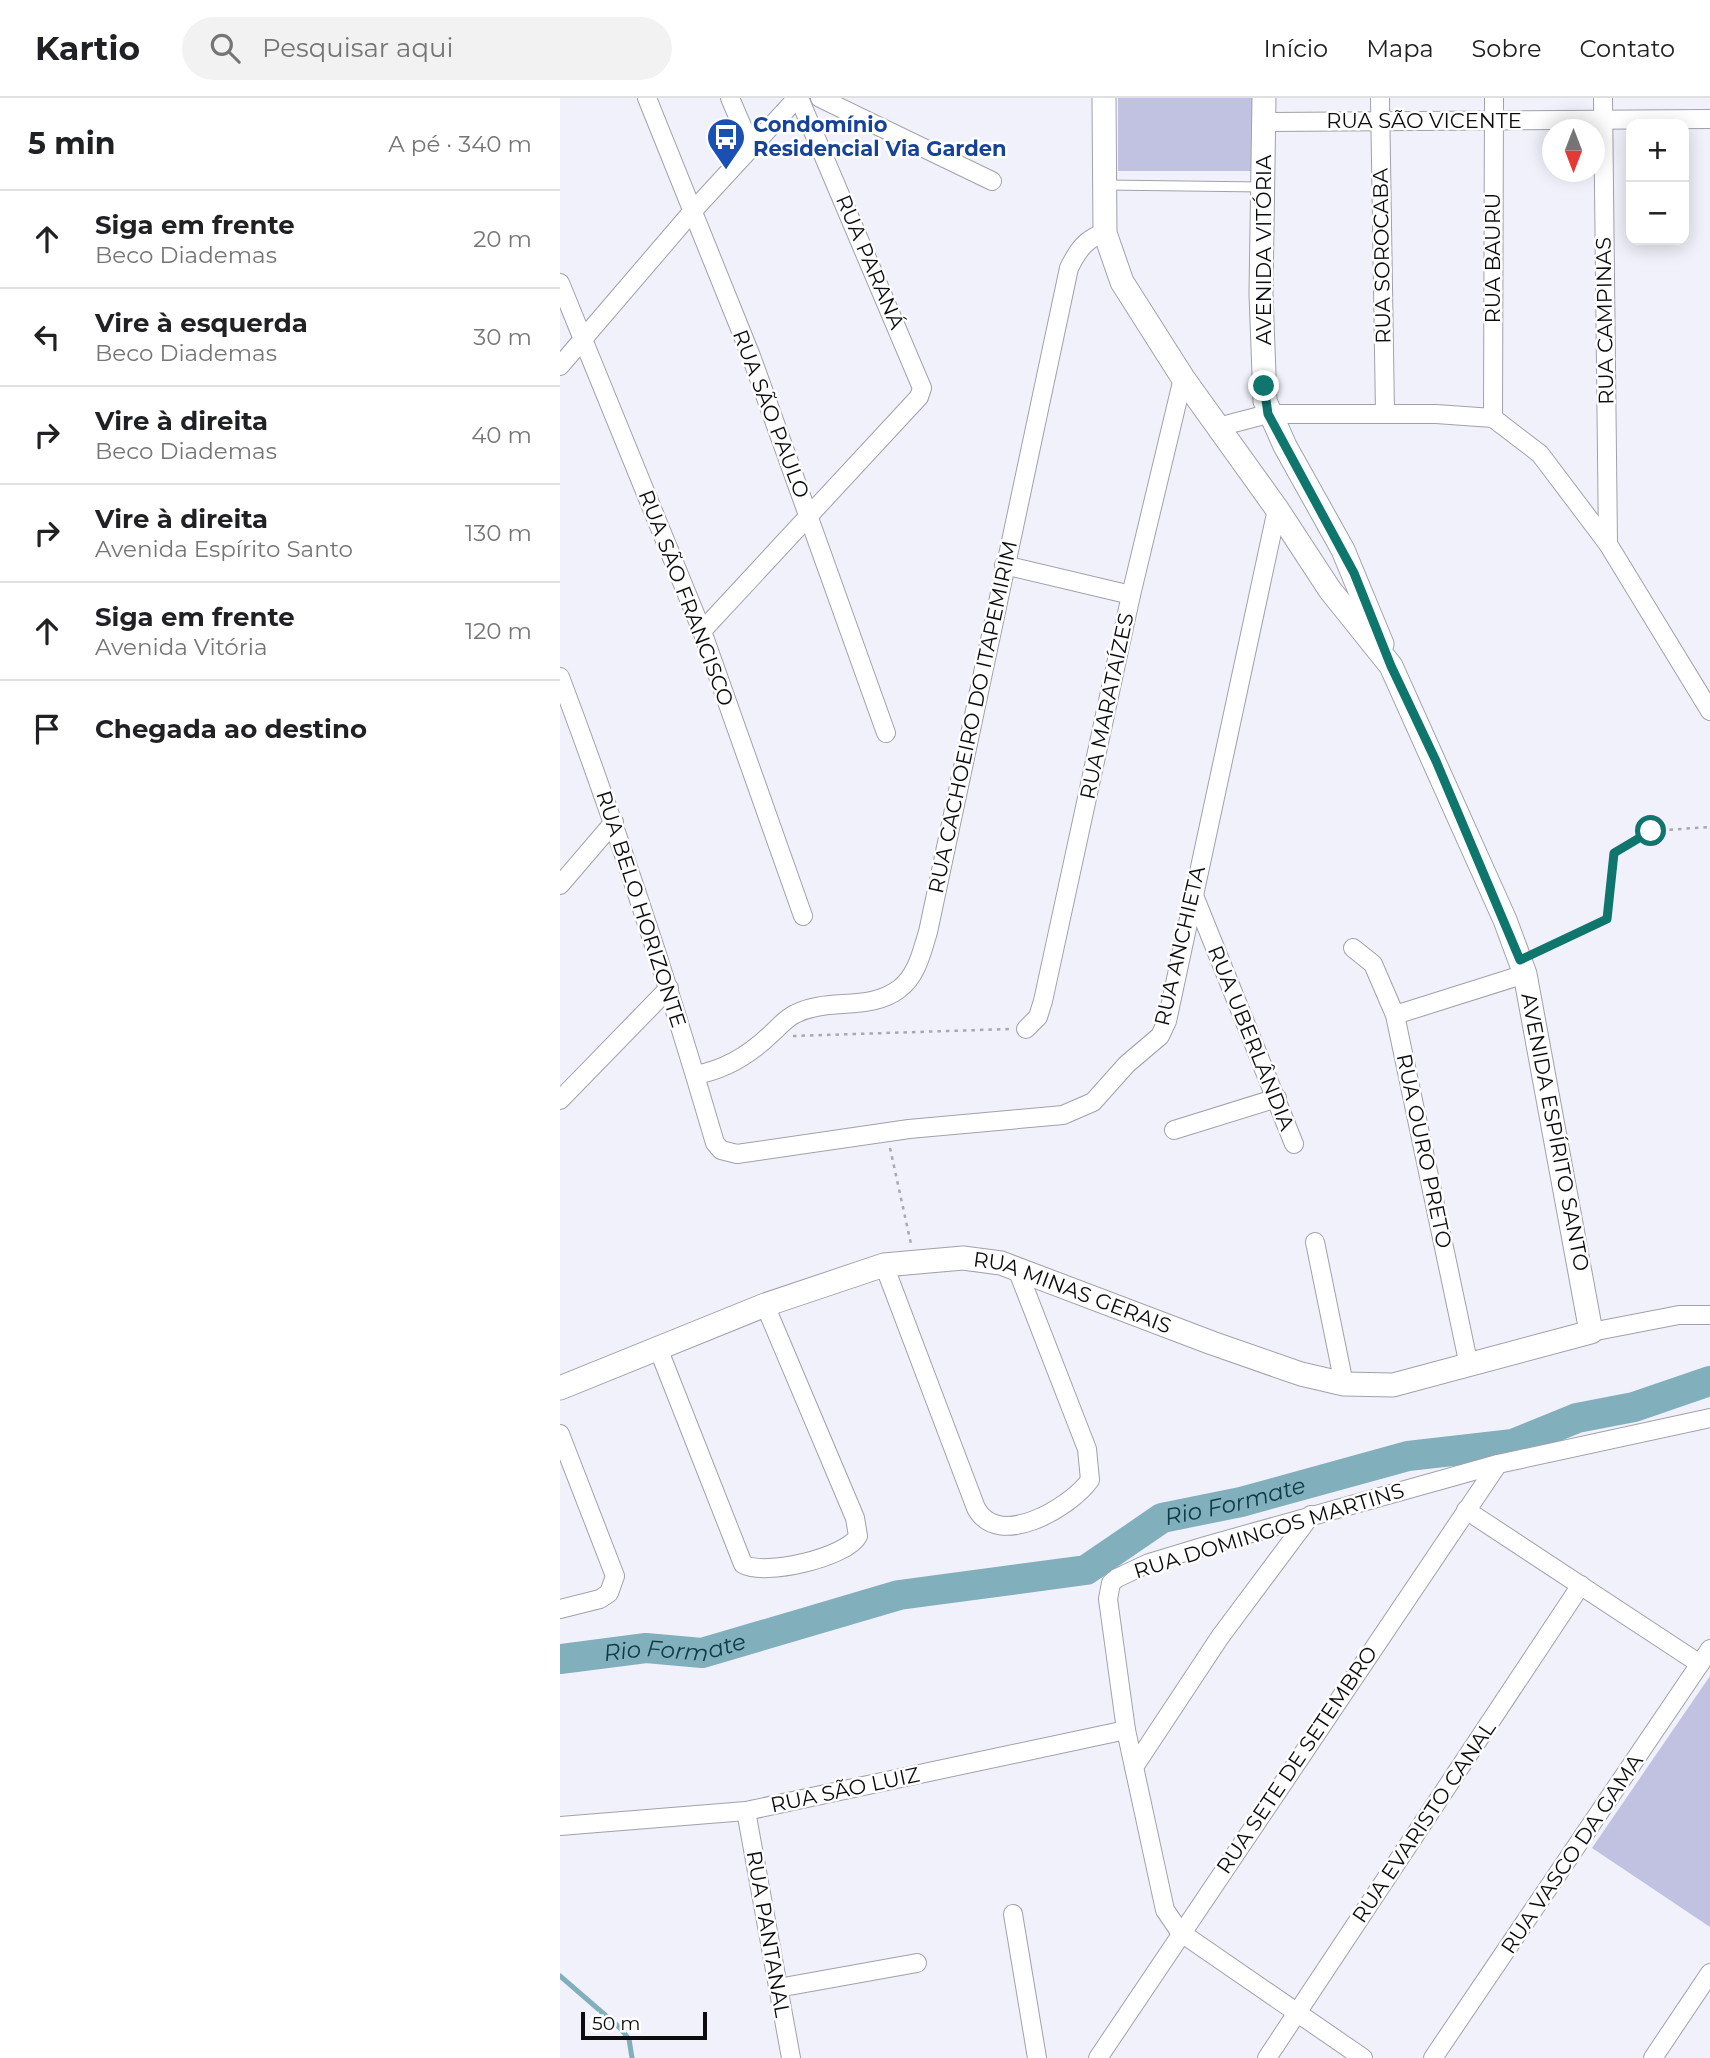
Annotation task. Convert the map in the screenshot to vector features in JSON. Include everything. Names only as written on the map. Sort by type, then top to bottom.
[{"type":"street","name":"RUA SÃO PAULO","points":[[647,98],[691,213],[751,356],[886,733]]},
{"type":"street","points":[[730,98],[751,147]]},
{"type":"street","points":[[560,366],[691,213],[798,98]]},
{"type":"street","name":"RUA PARANÁ","points":[[798,98],[922,388],[919,397],[809,515]]},
{"type":"street","points":[[820,98],[992,181]]},
{"type":"street","name":"AVENIDA ESPÍRITO SANTO","points":[[1104,98],[1105,233],[1122,282],[1182,378],[1277,509],[1330,590],[1391,666],[1436,761],[1522,967],[1591,1332]]},
{"type":"street","name":"AVENIDA VITÓRIA","points":[[1264,98],[1265,187],[1261,294],[1264,386],[1268,414],[1354,573],[1391,666]]},
{"type":"street","name":"RUA SOROCABA","points":[[1380,98],[1385,413]]},
{"type":"street","name":"RUA BAURU","points":[[1493,418],[1494,98]]},
{"type":"street","name":"RUA CAMPINAS","points":[[1602,98],[1602,119]]},
{"type":"street","name":"RUA SÃO VICENTE","points":[[1605,120],[1710,119]]},
{"type":"street","name":"RUA SÃO VICENTE","points":[[1264,122],[1542,120]]},
{"type":"street","name":"RUA CAMPINAS","points":[[1603,182],[1608,544]]},
{"type":"street","name":"RUA CACHOEIRO DO ITAPEMIRIM","points":[[695,1075],[729,1065],[769,1037],[794,1014],[811,1008],[865,1003],[895,992],[909,979],[918,964],[928,932],[1069,268],[1078,250],[1093,236],[1105,233]]},
{"type":"street","name":"RUA SÃO FRANCISCO","points":[[560,283],[702,631],[803,916]]},
{"type":"street","name":"RUA MARATAÍZES","points":[[1026,1029],[1038,1017],[1043,1002],[1131,595],[1182,378]]},
{"type":"street","points":[[1218,427],[1268,414],[1385,413],[1493,418],[1540,454],[1608,544],[1710,711]]},
{"type":"street","name":"RUA ANCHIETA","points":[[715,1143],[720,1150],[737,1154],[887,1132],[1063,1115],[1093,1102],[1127,1064],[1164,1030],[1277,509]]},
{"type":"street","points":[[702,631],[809,515]]},
{"type":"street","points":[[1004,565],[1131,595]]},
{"type":"street","points":[[1330,590],[1343,592],[1348,588],[1354,573]]},
{"type":"street","name":"RUA BELO HORIZONTE","points":[[560,677],[614,822],[669,988],[715,1143]]},
{"type":"street","points":[[560,885],[614,822]]},
{"type":"street","name":"RUA UBERLÂNDIA","points":[[1193,893],[1294,1144]]},
{"type":"street","name":"RUA OURO PRETO","points":[[1353,948],[1373,964],[1395,1015],[1469,1366]]},
{"type":"street","points":[[1395,1015],[1522,967]]},
{"type":"street","points":[[560,1100],[669,988]]},
{"type":"street","points":[[1174,1130],[1277,1098]]},
{"type":"street","points":[[1315,1242],[1344,1384]]},
{"type":"street","name":"RUA MINAS GERAIS","points":[[560,1388],[765,1305],[884,1265],[963,1258],[1017,1269],[1212,1343],[1301,1374],[1344,1384],[1394,1385],[1591,1332]]},
{"type":"street","points":[[884,1265],[976,1508],[988,1524],[1010,1527],[1068,1504],[1090,1480],[1090,1464],[1017,1269]]},
{"type":"street","points":[[658,1348],[744,1564],[759,1570],[774,1570],[849,1547],[858,1536],[855,1518],[765,1305]]},
{"type":"street","points":[[1591,1332],[1679,1315],[1710,1315]]},
{"type":"street","name":"RUA DOMINGOS MARTINS","points":[[1363,2058],[1180,1932],[1165,1910],[1126,1730],[1108,1599],[1111,1583],[1149,1563],[1311,1515],[1498,1464],[1710,1418]]},
{"type":"street","points":[[560,1434],[615,1576],[614,1586],[600,1599],[560,1609]]},
{"type":"street","name":"RUA SETE DE SETEMBRO","points":[[1098,2058],[1180,1932],[1498,1464]]},
{"type":"street","points":[[1466,1510],[1581,1585],[1705,1657]]},
{"type":"street","points":[[1134,1767],[1220,1637],[1311,1515]]},
{"type":"street","name":"RUA EVARISTO CANAL","points":[[1267,2058],[1581,1585]]},
{"type":"street","name":"RUA VASCO DA GAMA","points":[[1433,2058],[1705,1657]]},
{"type":"street","name":"RUA SÃO LUIZ","points":[[560,1826],[746,1811],[1126,1730]]},
{"type":"street","name":"RUA PANTANAL","points":[[746,1811],[791,2058]]},
{"type":"street","points":[[1013,1914],[1037,2058]]},
{"type":"street","points":[[778,1989],[918,1963]]},
{"type":"street","points":[[1653,2058],[1710,1973]]},
{"type":"lane","points":[[1105,185],[1265,187]]},
{"type":"path","points":[[1522,967],[1607,919],[1614,853],[1651,831],[1710,827]]},
{"type":"path","points":[[769,1037],[1026,1029]]},
{"type":"path","points":[[887,1132],[915,1261]]},
{"type":"shaded area","points":[[1118,98],[1252,98],[1252,171],[1118,171]]},
{"type":"shaded area","points":[[1710,1676],[1710,1927],[1592,1848]]},
{"type":"waterway","name":"Rio Formate","points":[[560,1659],[646,1648],[702,1653],[899,1595],[1086,1570],[1162,1518],[1241,1502],[1408,1456],[1513,1444],[1577,1418],[1634,1407],[1710,1381]]},
{"type":"waterway","points":[[560,1976],[619,2027],[629,2039],[632,2058]]},
{"type":"place","name":"Condomínio Residencial Via Garden","points":[[726,171]]},
{"type":"route","points":[[1264,386],[1268,414],[1354,573],[1391,666],[1436,761],[1520,960],[1607,919],[1614,853],[1651,831]]}]
